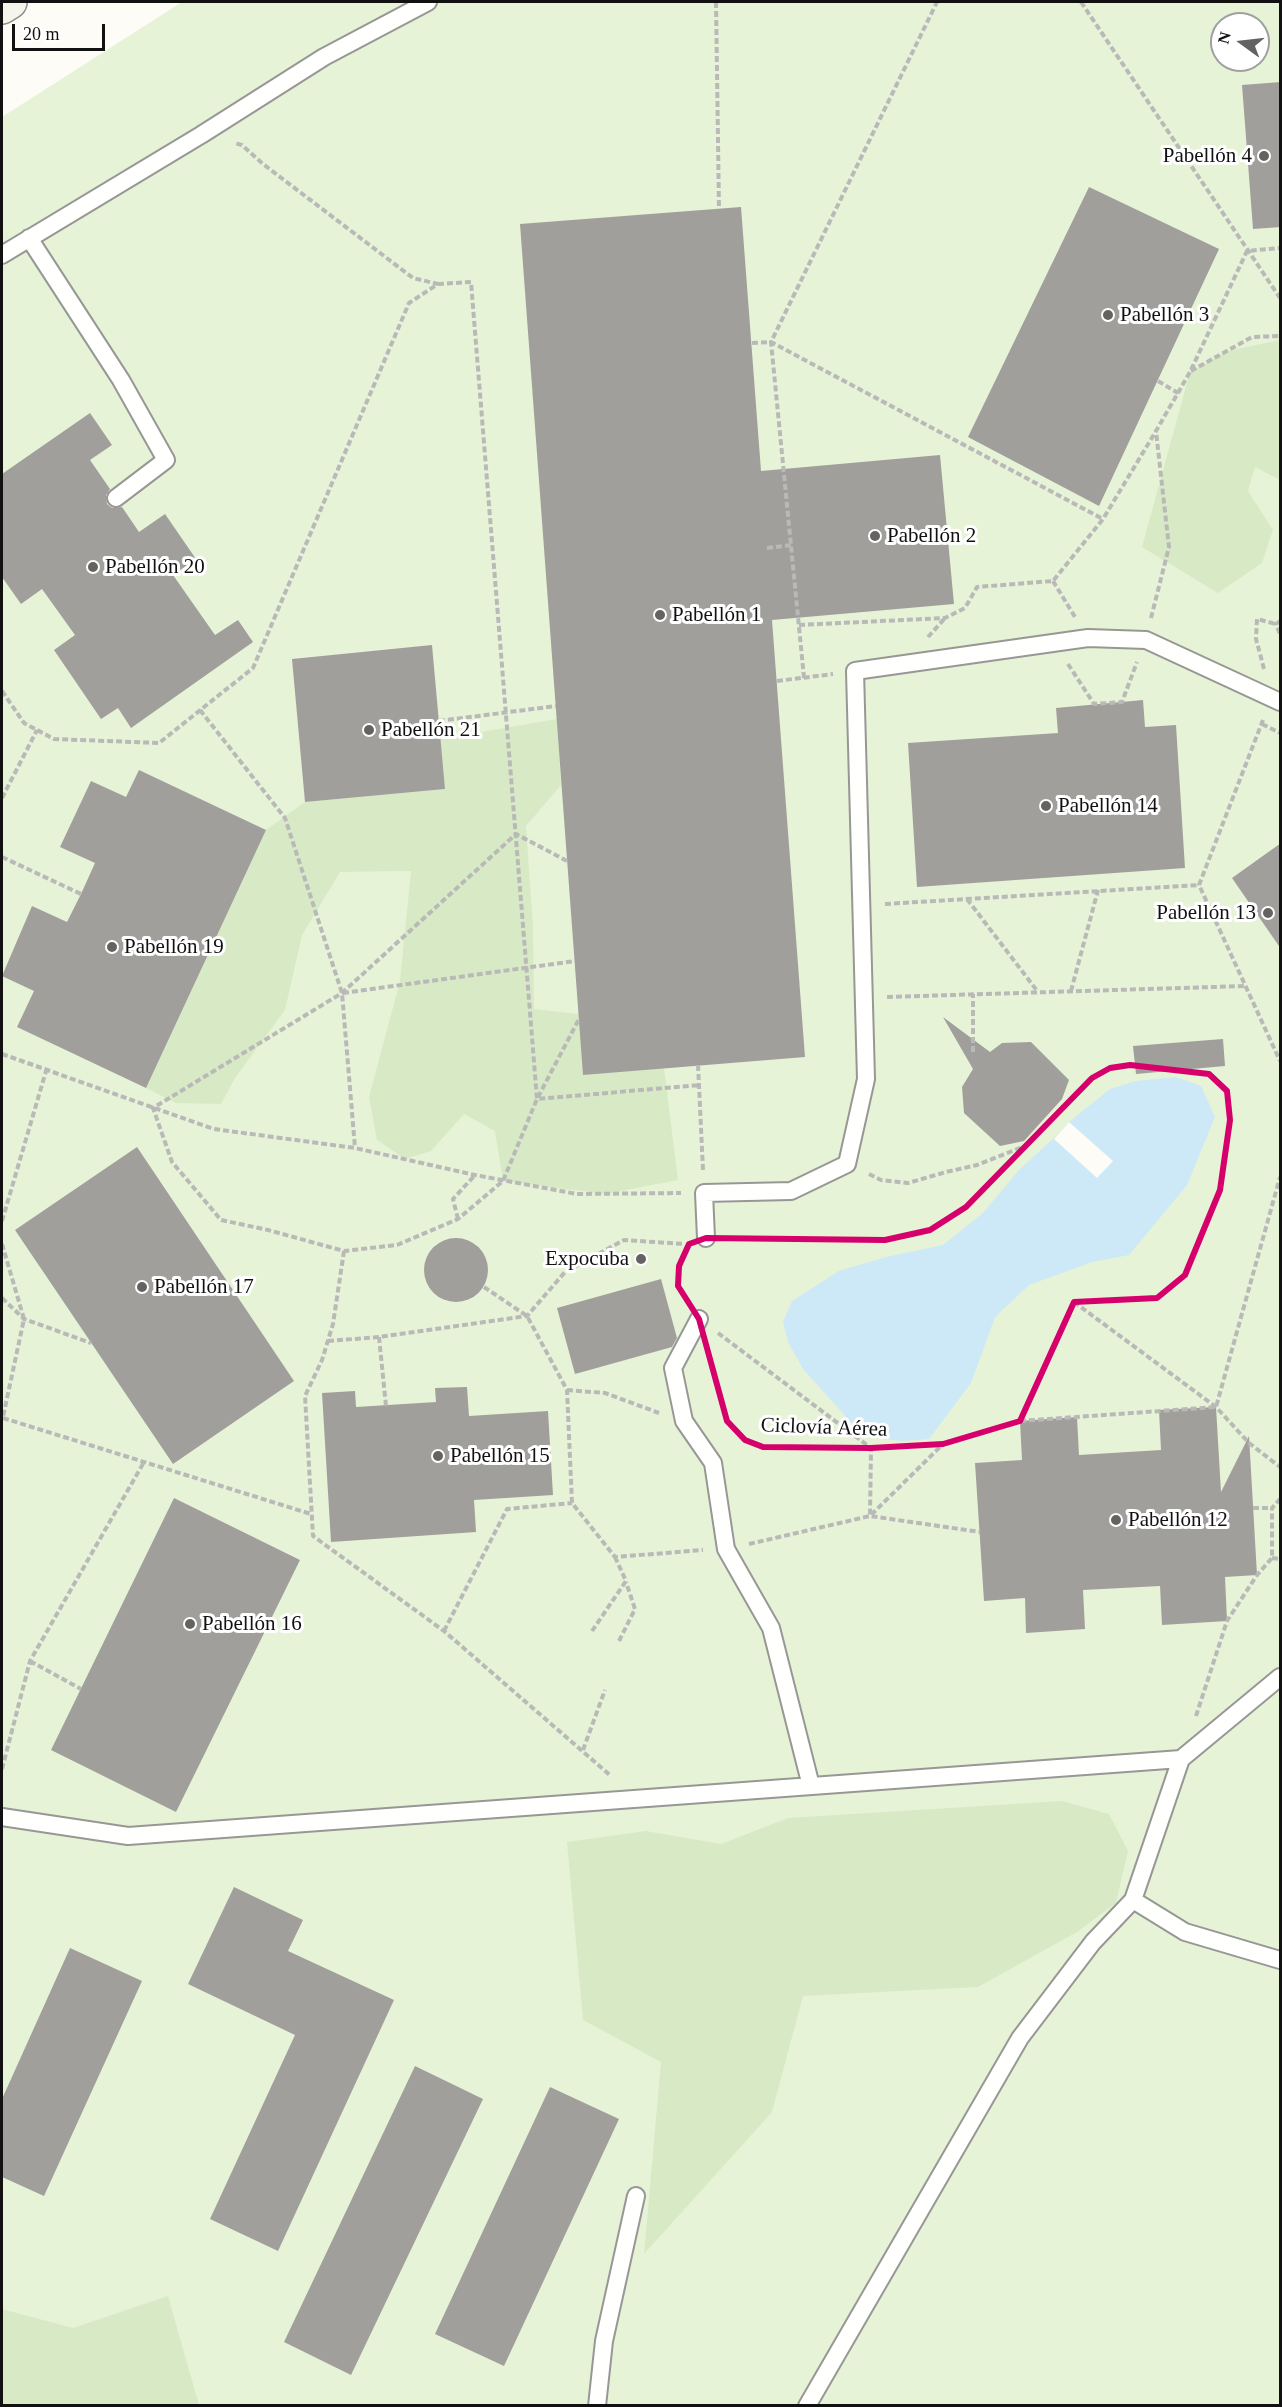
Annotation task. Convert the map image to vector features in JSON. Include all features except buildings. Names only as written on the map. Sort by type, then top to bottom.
[{"type":"main road","points":[[2,7],[10,2]]},
{"type":"lane","points":[[2,255],[201,135],[324,57],[428,2]]},
{"type":"lane","points":[[29,238],[121,380],[166,460],[116,498]]},
{"type":"lane","points":[[706,1238],[704,1193],[791,1191],[847,1164],[866,1079],[855,671],[1088,638],[1146,640],[1276,700]]},
{"type":"lane","points":[[699,1319],[673,1368],[684,1421],[713,1463],[726,1549],[771,1628],[811,1786]]},
{"type":"lane","points":[[807,2406],[1020,2038],[1093,1942],[1133,1900],[1181,1759],[1281,1677]]},
{"type":"lane","points":[[2,1817],[128,1836],[1181,1759]]},
{"type":"lane","points":[[1133,1900],[1185,1932],[1281,1960]]},
{"type":"lane","points":[[597,2406],[604,2341],[636,2196]]},
{"type":"path","points":[[716,2],[719,209]]},
{"type":"path","points":[[804,678],[771,342],[938,2]]},
{"type":"path","points":[[1081,2],[1247,251],[1281,298]]},
{"type":"path","points":[[201,135],[242,145],[263,164],[413,278],[438,284],[471,282],[537,1099]]},
{"type":"path","points":[[1247,251],[1281,248]]},
{"type":"path","points":[[799,625],[945,618],[965,608],[976,587],[1053,581],[1103,519],[1156,431],[1190,372],[1247,251]]},
{"type":"path","points":[[2,691],[24,723],[54,739],[159,743],[252,668],[409,303],[438,284]]},
{"type":"path","points":[[1190,372],[1252,337],[1281,336]]},
{"type":"path","points":[[752,343],[771,342],[1103,519]]},
{"type":"path","points":[[1158,381],[1178,393]]},
{"type":"path","points":[[1055,643],[1094,704],[1122,702],[1146,640],[1169,547],[1156,431]]},
{"type":"path","points":[[767,548],[792,545]]},
{"type":"path","points":[[1053,581],[1088,638]]},
{"type":"path","points":[[1281,634],[1278,622],[1257,619],[1256,639],[1276,700],[1262,724],[1199,885],[1281,1061]]},
{"type":"path","points":[[777,681],[855,671]]},
{"type":"path","points":[[439,721],[556,706]]},
{"type":"path","points":[[200,710],[285,818],[342,993],[355,1148]]},
{"type":"path","points":[[1262,724],[1281,733]]},
{"type":"path","points":[[2,798],[38,730]]},
{"type":"path","points":[[153,1108],[342,993],[516,834]]},
{"type":"path","points":[[516,834],[567,861]]},
{"type":"path","points":[[2,857],[81,894]]},
{"type":"path","points":[[861,905],[1199,885]]},
{"type":"path","points":[[1071,991],[1098,890]]},
{"type":"path","points":[[967,899],[1039,992]]},
{"type":"path","points":[[342,993],[575,962]]},
{"type":"path","points":[[863,997],[1246,986]]},
{"type":"path","points":[[973,994],[973,1052]]},
{"type":"path","points":[[153,1108],[172,1162],[221,1220],[344,1251],[397,1245],[458,1219],[503,1181],[537,1099],[579,1019]]},
{"type":"path","points":[[2,1054],[214,1129],[355,1148],[503,1181],[577,1194],[704,1193],[698,1065]]},
{"type":"path","points":[[2,1221],[46,1071]]},
{"type":"path","points":[[537,1099],[700,1085]]},
{"type":"path","points":[[1010,1161],[1034,1137]]},
{"type":"path","points":[[847,1164],[881,1180],[908,1183],[977,1165],[1025,1146]]},
{"type":"path","points":[[458,1219],[453,1199],[475,1175]]},
{"type":"path","points":[[1216,1407],[1281,1177]]},
{"type":"path","points":[[328,1341],[379,1337],[527,1316],[565,1272],[624,1240],[689,1244],[686,1251]]},
{"type":"path","points":[[2,1244],[24,1319],[2,1419],[311,1514]]},
{"type":"path","points":[[344,1251],[333,1324],[322,1360],[305,1396],[313,1536],[444,1631],[636,1798]]},
{"type":"path","points":[[484,1287],[527,1316],[567,1390],[572,1503],[615,1557],[635,1609],[619,1641]]},
{"type":"path","points":[[2,1298],[24,1319],[91,1343]]},
{"type":"path","points":[[1074,1302],[1216,1407],[1249,1443],[1281,1467]]},
{"type":"path","points":[[1074,1302],[1086,1302]]},
{"type":"path","points":[[1069,1313],[1074,1302]]},
{"type":"path","points":[[699,1319],[871,1448],[870,1516]]},
{"type":"path","points":[[379,1337],[386,1406]]},
{"type":"path","points":[[567,1390],[605,1393],[684,1421]]},
{"type":"path","points":[[1009,1424],[1020,1421],[1216,1407]]},
{"type":"path","points":[[1020,1421],[1024,1410]]},
{"type":"path","points":[[933,1444],[943,1444],[954,1440]]},
{"type":"path","points":[[870,1516],[943,1444]]},
{"type":"path","points":[[2,1769],[30,1661],[144,1462]]},
{"type":"path","points":[[1253,1508],[1272,1508],[1281,1500]]},
{"type":"path","points":[[444,1631],[507,1509],[572,1503]]},
{"type":"path","points":[[1181,1759],[1227,1621],[1257,1575],[1272,1558],[1272,1508]]},
{"type":"path","points":[[615,1557],[726,1549],[870,1516],[980,1532]]},
{"type":"path","points":[[1272,1558],[1281,1559]]},
{"type":"path","points":[[592,1631],[626,1581]]},
{"type":"path","points":[[30,1661],[81,1689]]},
{"type":"path","points":[[582,1750],[605,1690]]},
{"type":"green space","name":"Expocuba","points":[[182,2],[1280,2],[1280,2405],[2,2405],[2,117]]},
{"type":"green space","points":[[1280,340],[1280,480],[1255,467],[1248,491],[1273,530],[1262,563],[1218,593],[1142,547],[1190,372],[1227,351]]},
{"type":"green space","points":[[557,719],[561,785],[526,826],[533,928],[534,1009],[579,1014],[664,1068],[678,1180],[605,1194],[503,1181],[495,1131],[464,1114],[431,1151],[405,1159],[377,1140],[369,1097],[400,981],[411,871],[340,872],[302,935],[285,1010],[235,1078],[221,1104],[176,1103],[146,1088],[266,830],[305,802],[445,789],[440,739]]},
{"type":"green space","points":[[1062,1801],[1109,1814],[1128,1851],[1116,1903],[1077,1932],[978,1987],[803,1996],[772,2112],[644,2254],[661,2062],[583,2020],[567,1842],[646,1831],[721,1844],[788,1818]]},
{"type":"green space","points":[[168,2296],[199,2405],[2,2405],[2,2309],[73,2328]]},
{"type":"water","points":[[1176,1077],[1201,1086],[1215,1117],[1187,1185],[1129,1255],[1092,1262],[1029,1285],[995,1317],[971,1383],[929,1439],[902,1441],[867,1437],[803,1369],[788,1342],[783,1322],[792,1301],[839,1271],[886,1257],[943,1245],[982,1214],[1020,1169],[1069,1122],[1110,1089],[1136,1081]]},
{"type":"pier","points":[[1069,1122],[1113,1161],[1097,1178],[1054,1139]]},
{"type":"cycle path","name":"Ciclovía Aérea","points":[[1130,1065],[1209,1074],[1227,1091],[1230,1120],[1220,1190],[1185,1275],[1157,1298],[1074,1302],[1020,1421],[943,1444],[871,1448],[763,1447],[745,1440],[727,1421],[699,1319],[678,1286],[679,1266],[689,1244],[706,1238],[885,1240],[930,1230],[966,1207],[1092,1078],[1110,1068],[1130,1065]]},
{"type":"place","name":"Pabellón 4","points":[[1264,156]]},
{"type":"place","name":"Pabellón 3","points":[[1108,315]]},
{"type":"place","name":"Pabellón 2","points":[[875,536]]},
{"type":"place","name":"Pabellón 20","points":[[93,567]]},
{"type":"place","name":"Pabellón 1","points":[[660,615]]},
{"type":"place","name":"Pabellón 21","points":[[369,730]]},
{"type":"place","name":"Pabellón 14","points":[[1046,806]]},
{"type":"place","name":"Pabellón 13","points":[[1268,913]]},
{"type":"place","name":"Pabellón 19","points":[[112,947]]},
{"type":"place","name":"Expocuba","points":[[641,1259]]},
{"type":"place","name":"Pabellón 17","points":[[142,1287]]},
{"type":"place","name":"Pabellón 15","points":[[438,1456]]},
{"type":"place","name":"Pabellón 12","points":[[1116,1520]]},
{"type":"place","name":"Pabellón 16","points":[[190,1624]]}]
